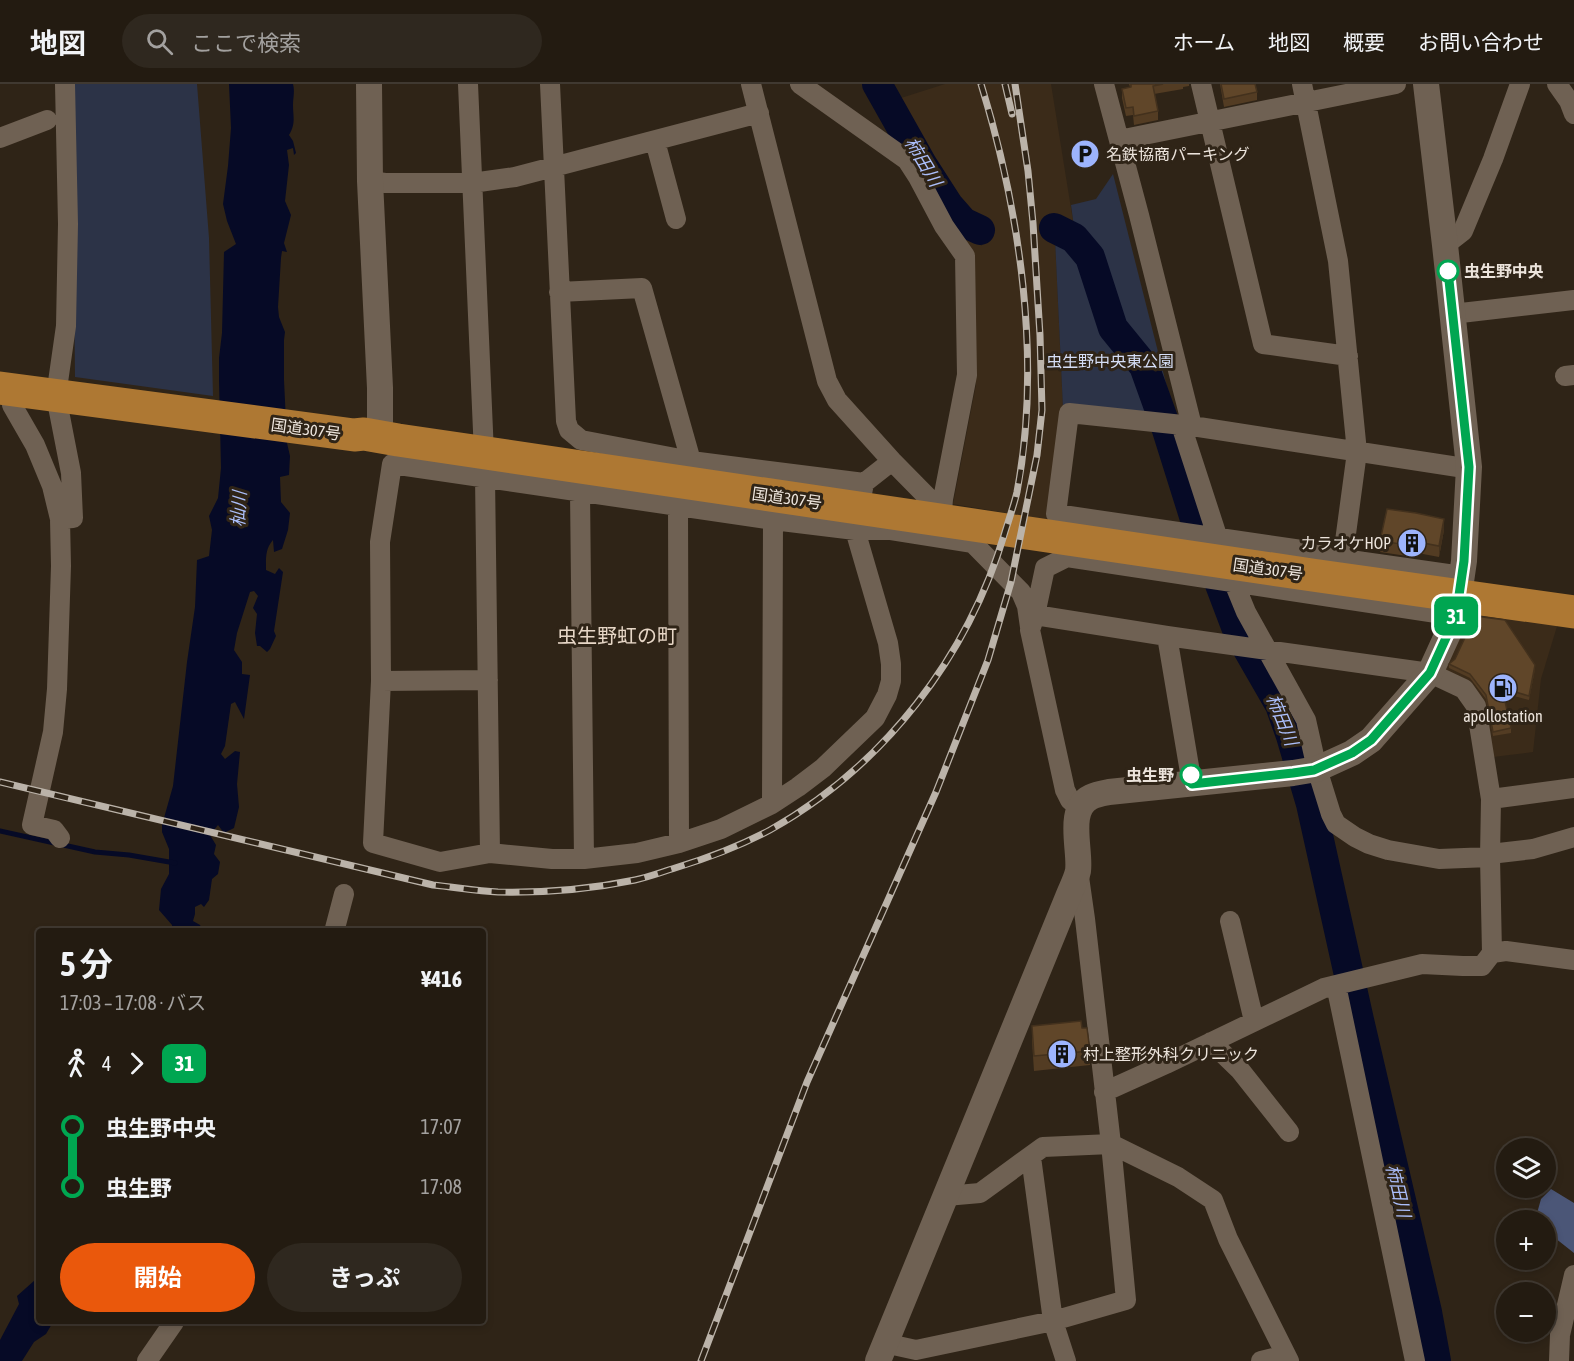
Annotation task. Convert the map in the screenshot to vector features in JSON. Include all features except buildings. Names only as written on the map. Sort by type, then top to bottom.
[{"type":"highway","name":"国道307号","points":[[6,396],[65,397],[377,437],[1574,612]]},
{"type":"street","points":[[60,519],[73,518],[72,473],[65,397],[68,224],[65,84]]},
{"type":"street","points":[[369,84],[370,181],[380,388],[377,437]]},
{"type":"street","points":[[468,84],[485,477],[490,853]]},
{"type":"street","points":[[550,84],[566,421],[569,430],[581,440],[691,460],[864,483]]},
{"type":"street","points":[[751,84],[827,381],[837,400],[892,461],[1021,592],[1033,622],[1065,790],[1070,800],[1081,809]]},
{"type":"street","points":[[800,84],[907,160],[944,226],[965,256],[967,375],[942,512]]},
{"type":"street","points":[[1104,84],[1139,215],[1184,425],[1231,582],[1263,649],[1306,720],[1308,771],[1336,824],[1369,844],[1388,850],[1440,859],[1490,856],[1533,849],[1574,837]]},
{"type":"street","points":[[1201,84],[1263,344],[1348,356]]},
{"type":"street","points":[[1119,140],[1210,122],[1304,93],[1396,84]]},
{"type":"street","points":[[1078,870],[1052,939],[881,1352],[916,1350],[1053,1321],[1126,1300],[1111,1144],[1078,870],[1077,817],[1087,799],[1093,795],[1109,792],[1308,771],[1352,753],[1371,740],[1430,673],[1459,596],[1464,561],[1469,467],[1426,84]]},
{"type":"street","points":[[1445,245],[1463,231],[1493,159],[1520,84]]},
{"type":"street","points":[[1557,84],[1569,101],[1574,114]]},
{"type":"street","points":[[1304,93],[1338,261],[1357,452],[1343,556]]},
{"type":"street","points":[[370,181],[472,183],[515,177],[759,113]]},
{"type":"street","points":[[0,138],[47,120]]},
{"type":"street","points":[[655,141],[676,219]]},
{"type":"street","points":[[559,292],[642,288],[691,460]]},
{"type":"street","points":[[1452,314],[1574,300]]},
{"type":"street","points":[[6,396],[35,445],[52,486],[60,519],[61,566],[57,689],[53,732],[32,825],[54,830],[60,838]]},
{"type":"street","points":[[1459,596],[1343,556],[1056,514],[1069,413],[1184,425],[1469,467]]},
{"type":"street","points":[[892,461],[864,483],[855,530],[888,643],[891,681],[887,695],[875,718],[824,768],[772,804],[721,829],[679,843],[637,853],[584,859],[552,859],[490,853],[440,862],[373,843],[381,681],[380,542],[392,464],[773,520],[855,530],[891,530],[973,543]]},
{"type":"street","points":[[580,492],[584,859]]},
{"type":"street","points":[[678,506],[679,843]]},
{"type":"street","points":[[772,804],[773,520]]},
{"type":"street","points":[[1033,622],[1045,568],[1067,557],[1231,582],[1459,596]]},
{"type":"street","points":[[1033,622],[1233,644],[1430,673],[1464,689],[1476,706],[1491,799],[1492,952],[1482,966],[1422,964],[1324,988],[1104,1092]]},
{"type":"street","points":[[1167,636],[1192,784]]},
{"type":"street","points":[[381,681],[488,680]]},
{"type":"street","points":[[1491,799],[1574,788]]},
{"type":"street","points":[[335,928],[344,894]]},
{"type":"street","points":[[1230,921],[1254,1021]]},
{"type":"street","points":[[1492,952],[1506,951],[1574,960]]},
{"type":"street","points":[[1336,985],[1415,1361]]},
{"type":"street","points":[[1211,1042],[1239,1070],[1289,1132]]},
{"type":"street","points":[[946,1196],[980,1193],[1043,1148],[1111,1144],[1178,1177],[1213,1200],[1228,1239],[1287,1358],[1261,1361]]},
{"type":"street","points":[[1031,1157],[1053,1321],[1066,1361]]},
{"type":"street","points":[[1559,1361],[1560,1335],[1574,1275]]},
{"type":"street","points":[[147,1361],[173,1324]]},
{"type":"shaded area","points":[[945,84],[1051,84],[1074,227],[1055,239],[1063,408],[1048,520],[953,504],[976,385],[972,319],[954,227],[982,246],[980,224],[972,221],[963,210],[901,98]]},
{"type":"shaded area","name":"apollostation","points":[[1465,613],[1558,623],[1541,679],[1533,752],[1493,757],[1480,698],[1440,670]]},
{"type":"shaded area","points":[[1556,1192],[1574,1203],[1574,1253],[1556,1239],[1556,1210],[1538,1210],[1541,1199],[1556,1198]]},
{"type":"green space","points":[[72,84],[197,84],[209,238],[213,396],[75,377]]},
{"type":"green space","name":"虫生野中央東公園","points":[[1113,174],[1174,415],[1063,408],[1055,239],[1074,227],[1071,205],[1096,199]]},
{"type":"water","name":"杣川","points":[[229,84],[293,84],[293,123],[289,135],[296,153],[294,155],[293,148],[287,150],[289,165],[285,201],[291,215],[284,243],[287,252],[282,251],[281,258],[278,307],[285,332],[284,380],[287,443],[290,456],[289,475],[280,477],[281,502],[290,513],[282,549],[274,552],[273,540],[266,554],[266,570],[275,574],[279,568],[283,572],[274,631],[276,636],[267,652],[257,646],[255,633],[257,614],[253,608],[258,596],[254,591],[250,592],[237,633],[234,650],[242,662],[242,674],[250,675],[244,719],[235,702],[231,704],[225,746],[221,754],[225,759],[235,751],[240,752],[237,784],[239,807],[234,828],[224,833],[218,825],[210,835],[216,845],[214,854],[220,862],[218,874],[212,879],[209,900],[204,907],[201,904],[195,907],[193,921],[202,928],[172,928],[159,910],[161,889],[169,874],[169,849],[162,832],[162,825],[173,786],[195,607],[197,560],[209,556],[212,530],[209,516],[218,498],[221,468],[219,358],[222,333],[224,252],[236,244],[223,204],[231,128]]},
{"type":"water","points":[[36,1278],[36,1324],[52,1324],[46,1334],[34,1342],[22,1361],[0,1361],[0,1340],[19,1304],[17,1296]]},
{"type":"waterway","name":"柿田川","points":[[877,84],[922,164],[949,206],[963,222],[980,230]]},
{"type":"waterway","name":"柿田川","points":[[1054,228],[1074,238],[1090,257],[1113,328],[1144,366],[1194,516],[1238,632],[1280,705],[1291,736],[1311,804],[1427,1312],[1436,1361]]},
{"type":"waterway","points":[[0,831],[95,852],[175,863]]},
{"type":"railway","points":[[0,782],[433,885],[498,892],[567,890],[635,880],[712,856],[747,841],[770,830],[811,804],[850,774],[885,741],[916,704],[944,664],[969,622],[989,578],[1017,492],[1024,442],[1027,390],[1027,338],[1023,286],[1007,183],[981,84]]},
{"type":"railway","points":[[1005,84],[1012,114]]},
{"type":"railway","points":[[701,1361],[807,1082],[936,792],[988,660],[1011,582],[1037,455],[1042,410],[1033,223],[1015,84]]},
{"type":"bus line","name":"31","points":[[1191,775],[1192,784],[1317,769],[1352,753],[1371,740],[1430,673],[1451,629],[1460,596],[1469,467],[1448,271]]},
{"type":"place","name":"名鉄協商パーキング","points":[[1085,154]]},
{"type":"place","name":"虫生野中央","points":[[1448,271]]},
{"type":"place","name":"カラオケHOP","points":[[1412,543]]},
{"type":"place","name":"apollostation","points":[[1503,688]]},
{"type":"place","name":"虫生野","points":[[1191,775]]},
{"type":"place","name":"村上整形外科クリニック","points":[[1062,1054]]},
{"type":"district","name":"虫生野虹の町","points":[[617,636]]}]
